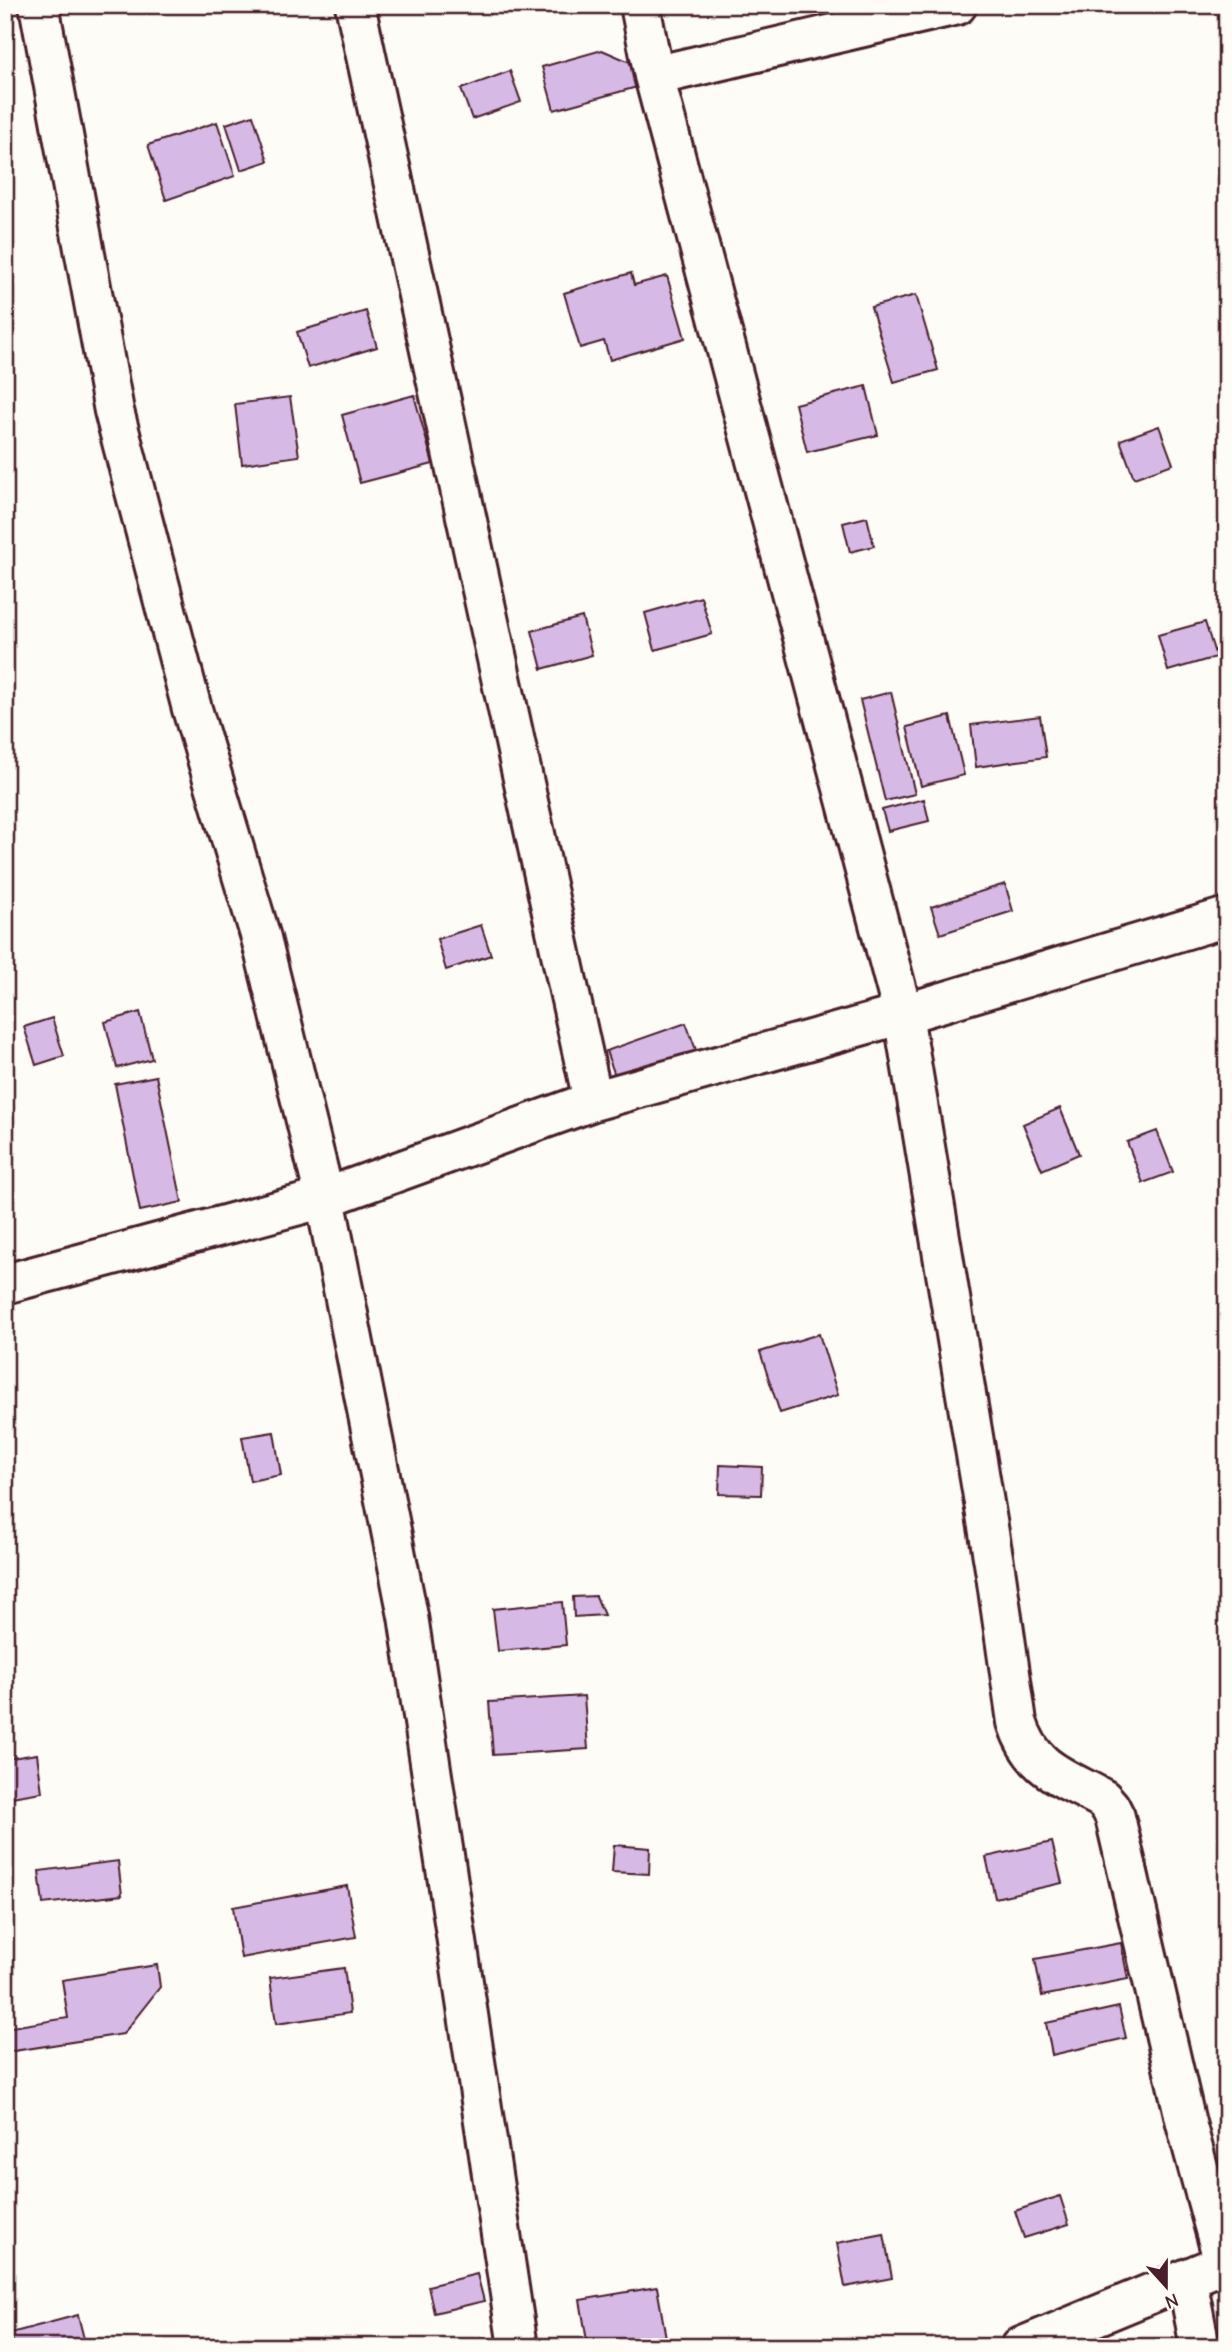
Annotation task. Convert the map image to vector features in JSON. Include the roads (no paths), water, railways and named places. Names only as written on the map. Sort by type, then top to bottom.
[{"type":"street","points":[[39,5],[114,411],[192,709],[261,938],[325,1198],[408,1616],[518,2347]]},
{"type":"street","points":[[355,5],[593,1101]]},
{"type":"street","points":[[640,5],[654,76],[904,1014],[996,1575],[1017,1722],[1023,1740],[1039,1763],[1103,1799],[1115,1817],[1186,2123],[1225,2263],[1021,2347]]},
{"type":"street","points":[[654,76],[957,5]]},
{"type":"street","points":[[5,1284],[325,1198],[593,1101],[904,1014],[1227,916]]},
{"type":"street","points":[[1186,2279],[1200,2347]]}]
